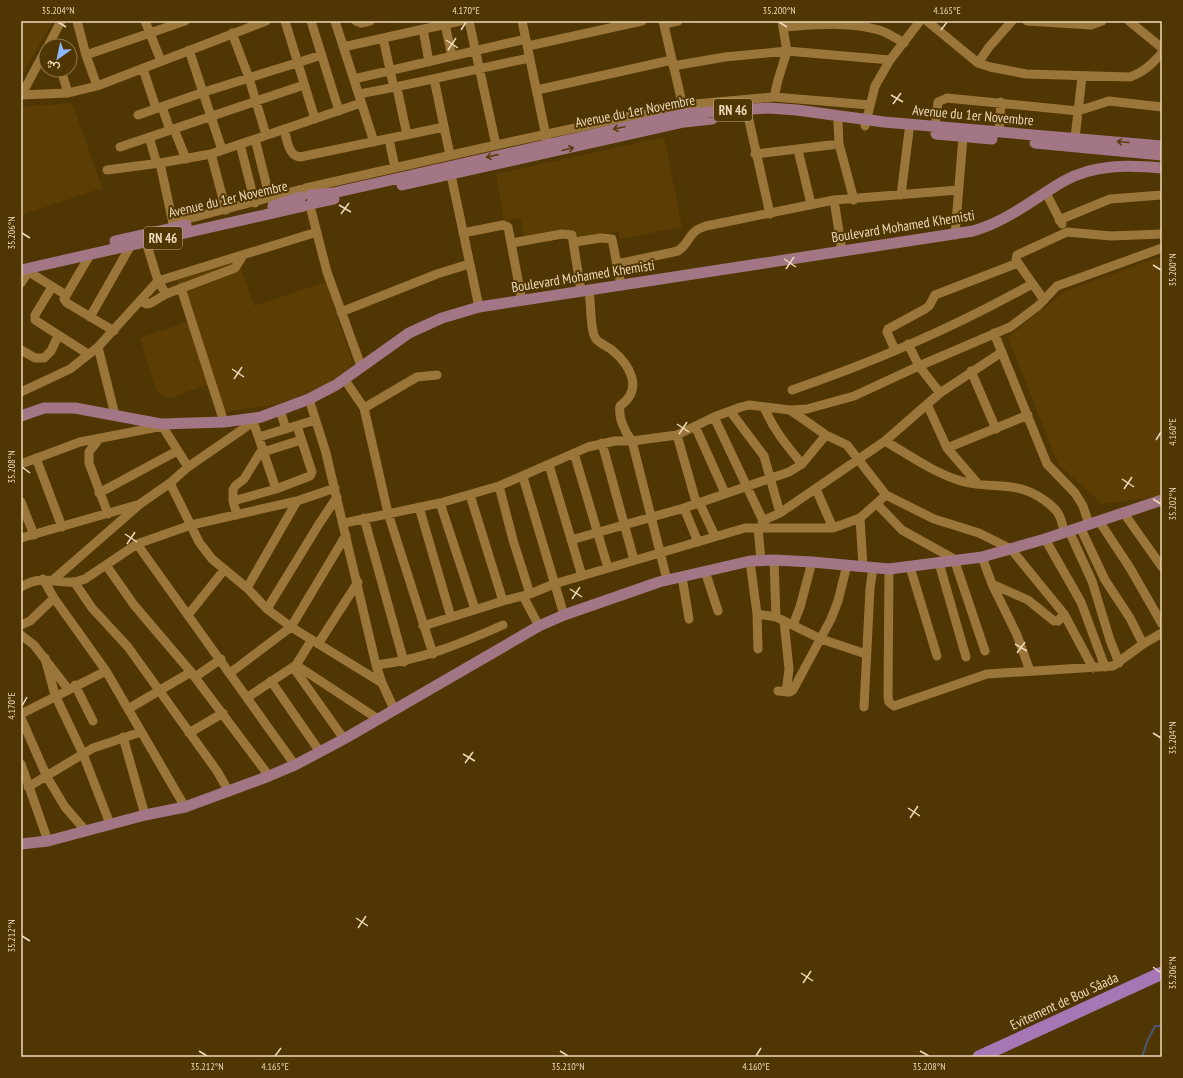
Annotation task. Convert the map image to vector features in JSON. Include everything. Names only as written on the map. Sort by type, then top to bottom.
[{"type":"highway","name":"Evitement de Bou Sâada","points":[[979,1057],[1162,973]]},
{"type":"highway","name":"Evitement de Bou Sâada","points":[[997,1057],[1162,980]]},
{"type":"main road","name":"Avenue du 1er Novembre","points":[[25,268],[146,242],[307,199],[547,144],[684,110],[768,108],[797,110],[909,132],[1162,155]]},
{"type":"main road","name":"Avenue du 1er Novembre","points":[[25,268],[173,225],[307,199],[451,175],[547,144],[684,122],[748,116],[789,116],[838,122],[935,126],[1162,146]]},
{"type":"main road","name":"Boulevard Mohamed Khemisti","points":[[21,416],[44,408],[67,408],[115,415],[162,425],[257,419],[309,399],[345,380],[361,366],[409,333],[442,318],[479,307],[955,235],[991,226],[1014,215],[1065,180],[1109,166],[1162,168]]},
{"type":"main road","points":[[21,844],[48,841],[145,815],[185,807],[229,792],[295,765],[320,752],[539,626],[564,615],[667,580],[756,560],[812,562],[889,569],[939,563],[954,559],[982,557],[1045,539],[1162,500]]},
{"type":"street","points":[[53,38],[61,21]]},
{"type":"street","points":[[77,21],[86,55],[97,86]]},
{"type":"street","points":[[145,21],[161,61]]},
{"type":"street","points":[[86,55],[185,21]]},
{"type":"street","points":[[21,95],[68,93],[97,86],[266,21]]},
{"type":"street","points":[[285,21],[314,119]]},
{"type":"street","points":[[311,21],[339,111]]},
{"type":"street","points":[[335,21],[374,142]]},
{"type":"street","points":[[356,21],[361,23],[370,21]]},
{"type":"street","points":[[343,47],[460,21]]},
{"type":"street","points":[[469,21],[496,145]]},
{"type":"street","points":[[149,137],[158,163],[173,225],[270,199],[307,199],[395,168],[496,145],[547,144],[522,21]]},
{"type":"street","points":[[354,79],[475,51],[642,21]]},
{"type":"street","points":[[678,21],[664,23],[684,110],[774,97],[870,105]]},
{"type":"street","points":[[866,123],[874,86],[890,60],[920,21]]},
{"type":"street","points":[[927,21],[978,63],[990,68],[1026,74],[1082,77],[1130,77],[1140,73],[1150,66],[1162,53]]},
{"type":"street","points":[[978,63],[989,47],[1012,21]]},
{"type":"street","points":[[1027,21],[1091,26],[1102,21]]},
{"type":"street","points":[[1129,21],[1162,48]]},
{"type":"street","points":[[445,24],[452,56]]},
{"type":"street","points":[[774,97],[787,50],[782,24],[867,27],[888,34],[904,43]]},
{"type":"street","points":[[423,29],[429,62]]},
{"type":"street","points":[[232,33],[249,78],[266,135]]},
{"type":"street","points":[[383,38],[408,135]]},
{"type":"street","points":[[188,50],[204,92],[222,150]]},
{"type":"street","points":[[537,90],[673,63],[787,50],[890,60]]},
{"type":"street","points":[[138,115],[204,92],[322,55]]},
{"type":"street","points":[[107,170],[211,154],[339,111],[360,99],[395,88],[479,68],[530,58]]},
{"type":"street","points":[[21,95],[38,64]]},
{"type":"street","points":[[143,69],[159,107],[172,129],[186,159]]},
{"type":"street","points":[[1075,138],[1082,77]]},
{"type":"street","points":[[63,78],[68,93]]},
{"type":"street","points":[[434,79],[450,156]]},
{"type":"street","points":[[120,147],[304,85]]},
{"type":"street","points":[[935,126],[938,102],[943,98],[1001,102],[1078,111],[1109,102],[1162,107]]},
{"type":"street","points":[[999,132],[1001,102]]},
{"type":"street","points":[[748,116],[755,154],[770,214]]},
{"type":"street","points":[[838,122],[839,144],[854,200]]},
{"type":"street","points":[[284,130],[290,150],[296,157],[306,157],[444,127]]},
{"type":"street","points":[[901,195],[909,132]]},
{"type":"street","points":[[955,235],[962,137]]},
{"type":"street","points":[[389,138],[395,168]]},
{"type":"street","points":[[255,139],[270,199]]},
{"type":"street","points":[[240,144],[255,203]]},
{"type":"street","points":[[755,154],[839,144]]},
{"type":"street","points":[[798,150],[811,204]]},
{"type":"street","points":[[211,154],[226,210]]},
{"type":"street","points":[[451,175],[479,307]]},
{"type":"street","points":[[617,264],[678,251],[686,245],[693,231],[706,226],[834,200],[854,200],[958,190]]},
{"type":"street","points":[[1046,193],[1059,220],[1067,232]]},
{"type":"street","points":[[1059,220],[1110,199],[1162,195]]},
{"type":"street","points":[[307,199],[327,272],[361,366]]},
{"type":"street","points":[[834,200],[842,251]]},
{"type":"street","points":[[463,233],[506,225],[509,228],[522,301]]},
{"type":"street","points":[[21,392],[70,369],[98,347],[158,281],[242,257],[317,232]]},
{"type":"street","points":[[1044,300],[1018,263],[1016,258],[1017,255],[1067,232],[1112,236],[1162,234]]},
{"type":"street","points":[[512,243],[568,234],[572,235],[586,291],[592,328],[596,339],[611,349],[622,359],[628,368],[632,380],[633,391],[629,400],[620,406],[620,410],[625,430],[632,441],[667,580]]},
{"type":"street","points":[[574,242],[601,238],[612,239],[621,285]]},
{"type":"street","points":[[146,242],[158,281],[166,294]]},
{"type":"street","points":[[90,317],[131,245]]},
{"type":"street","points":[[344,523],[440,503],[470,495],[523,477],[602,443],[677,435],[714,417],[749,405],[790,410],[807,409],[854,396],[1010,327],[1044,300],[1052,290],[1070,280],[1162,248]]},
{"type":"street","points":[[90,255],[64,299],[65,302],[114,331]]},
{"type":"street","points":[[141,301],[146,304],[151,303],[166,294],[236,268],[242,257]]},
{"type":"street","points":[[896,350],[887,332],[888,329],[925,309],[929,306],[935,295],[1018,263]]},
{"type":"street","points":[[341,312],[437,274],[469,264]]},
{"type":"street","points":[[21,283],[25,268],[66,295]]},
{"type":"street","points":[[792,390],[857,368],[987,309],[1032,284]]},
{"type":"street","points":[[52,287],[42,301],[34,318],[36,322],[88,354]]},
{"type":"street","points":[[181,288],[224,422]]},
{"type":"street","points":[[994,333],[1047,464],[1075,493],[1083,506],[1104,580],[1130,618],[1143,644]]},
{"type":"street","points":[[21,350],[35,358],[44,358],[51,351],[58,336]]},
{"type":"street","points":[[908,344],[919,366],[940,392]]},
{"type":"street","points":[[98,347],[115,415]]},
{"type":"street","points":[[762,526],[885,441],[940,392],[970,371],[1002,352]]},
{"type":"street","points":[[970,371],[996,429]]},
{"type":"street","points":[[364,408],[417,377],[437,375]]},
{"type":"street","points":[[345,380],[364,408],[388,513],[433,654]]},
{"type":"street","points":[[309,399],[326,453],[344,523],[376,665],[394,709]]},
{"type":"street","points":[[928,404],[947,448],[978,484]]},
{"type":"street","points":[[764,407],[780,437],[802,464]]},
{"type":"street","points":[[280,410],[286,429]]},
{"type":"street","points":[[790,410],[826,435],[847,445],[859,458],[886,495],[934,519],[979,533],[1011,549],[1064,614],[1093,668]]},
{"type":"street","points":[[730,411],[764,456],[780,513]]},
{"type":"street","points":[[947,448],[1028,415]]},
{"type":"street","points":[[714,417],[762,526],[756,560],[758,649]]},
{"type":"street","points":[[53,580],[140,504],[170,483],[188,467],[257,419],[259,437],[276,489]]},
{"type":"street","points":[[259,437],[315,420]]},
{"type":"street","points":[[21,464],[80,442],[162,425],[188,467]]},
{"type":"street","points":[[233,500],[276,489],[306,479],[312,474],[297,426]]},
{"type":"street","points":[[695,426],[725,493]]},
{"type":"street","points":[[677,435],[698,502],[715,536]]},
{"type":"street","points":[[572,540],[684,508],[789,472],[802,464],[826,435]]},
{"type":"street","points":[[98,439],[91,448],[88,456],[99,493],[108,514]]},
{"type":"street","points":[[237,515],[233,500],[234,488],[244,478],[256,457],[264,451],[301,440]]},
{"type":"street","points":[[885,441],[942,474],[962,482],[1011,486],[1037,495],[1058,512],[1062,518],[1066,532],[1092,582],[1110,640],[1120,663]]},
{"type":"street","points":[[602,443],[623,526],[634,560]]},
{"type":"street","points":[[99,493],[177,450]]},
{"type":"street","points":[[574,454],[608,568]]},
{"type":"street","points":[[36,458],[62,527]]},
{"type":"street","points":[[550,465],[582,576]]},
{"type":"street","points":[[523,477],[564,615]]},
{"type":"street","points":[[170,483],[205,551],[224,570],[246,588],[267,610],[291,628],[382,682]]},
{"type":"street","points":[[499,486],[526,595],[539,626]]},
{"type":"street","points":[[21,587],[32,580],[43,579],[75,583],[85,579],[137,544],[191,525],[296,501],[335,488]]},
{"type":"street","points":[[816,488],[832,528]]},
{"type":"street","points":[[470,495],[502,601]]},
{"type":"street","points":[[423,626],[475,609],[526,595],[554,584],[745,528],[762,526],[832,528],[860,518],[886,495]]},
{"type":"street","points":[[267,610],[337,497]]},
{"type":"street","points":[[246,588],[296,501]]},
{"type":"street","points":[[21,502],[34,535]]},
{"type":"street","points":[[440,503],[475,609]]},
{"type":"street","points":[[21,538],[140,504]]},
{"type":"street","points":[[877,504],[902,530],[954,559],[985,651]]},
{"type":"street","points":[[419,507],[451,617]]},
{"type":"street","points":[[684,508],[698,542]]},
{"type":"street","points":[[1123,512],[1162,568]]},
{"type":"street","points":[[364,518],[404,662]]},
{"type":"street","points":[[860,518],[868,567],[864,708]]},
{"type":"street","points":[[1089,524],[1130,568],[1162,624]]},
{"type":"street","points":[[230,672],[291,628],[346,535]]},
{"type":"street","points":[[1045,539],[1081,602],[1106,667]]},
{"type":"street","points":[[137,544],[221,659],[295,765]]},
{"type":"street","points":[[982,557],[992,584],[1017,635],[1030,671]]},
{"type":"street","points":[[774,560],[780,619],[789,669],[782,692],[793,690],[821,639],[838,601],[847,565]]},
{"type":"street","points":[[793,625],[800,607],[812,562]]},
{"type":"street","points":[[939,563],[966,657]]},
{"type":"street","points":[[106,565],[134,604],[193,674],[268,776]]},
{"type":"street","points":[[910,567],[937,656]]},
{"type":"street","points":[[889,569],[888,697],[891,705],[899,706],[987,674],[1106,667],[1120,663],[1143,644],[1162,633]]},
{"type":"street","points":[[188,615],[224,570]]},
{"type":"street","points":[[705,571],[718,611]]},
{"type":"street","points":[[682,577],[689,619]]},
{"type":"street","points":[[43,579],[54,598],[106,671],[185,807]]},
{"type":"street","points":[[248,697],[295,666],[314,643],[358,582]]},
{"type":"street","points":[[75,583],[92,608],[128,648],[229,792]]},
{"type":"street","points":[[992,584],[1028,600],[1054,621],[1058,621],[1064,614]]},
{"type":"street","points":[[21,625],[30,621],[54,598]]},
{"type":"street","points":[[757,614],[780,619],[821,639],[866,654]]},
{"type":"street","points":[[376,665],[404,662],[433,654],[503,625]]},
{"type":"street","points":[[21,635],[34,645],[71,687],[93,721]]},
{"type":"street","points":[[45,658],[55,695],[83,754],[110,824]]},
{"type":"street","points":[[128,709],[221,659]]},
{"type":"street","points":[[295,666],[378,719]]},
{"type":"street","points":[[295,666],[344,739]]},
{"type":"street","points":[[21,714],[55,695],[106,671]]},
{"type":"street","points":[[271,681],[320,752]]},
{"type":"street","points":[[189,733],[223,714]]},
{"type":"street","points":[[21,718],[47,777],[65,808],[85,830]]},
{"type":"street","points":[[28,787],[47,777],[83,754],[123,737],[141,732]]},
{"type":"street","points":[[123,737],[145,815]]},
{"type":"street","points":[[21,764],[48,841]]},
{"type":"shaded area","points":[[21,21],[53,21],[43,38],[38,38],[38,48],[21,78]]},
{"type":"shaded area","points":[[72,103],[102,188],[21,215],[21,107]]},
{"type":"shaded area","points":[[664,137],[682,227],[619,239],[619,232],[578,237],[576,230],[524,237],[521,218],[504,221],[496,174]]},
{"type":"shaded area","points":[[1162,256],[1162,496],[1102,504],[1058,464],[1008,337],[1065,291]]},
{"type":"shaded area","points":[[238,260],[254,306],[325,282],[353,363],[346,373],[321,387],[279,404],[220,413],[210,384],[169,398],[157,392],[140,338],[190,321],[177,280]]},
{"type":"waterway","points":[[1142,1057],[1155,1026],[1162,1026]]}]
